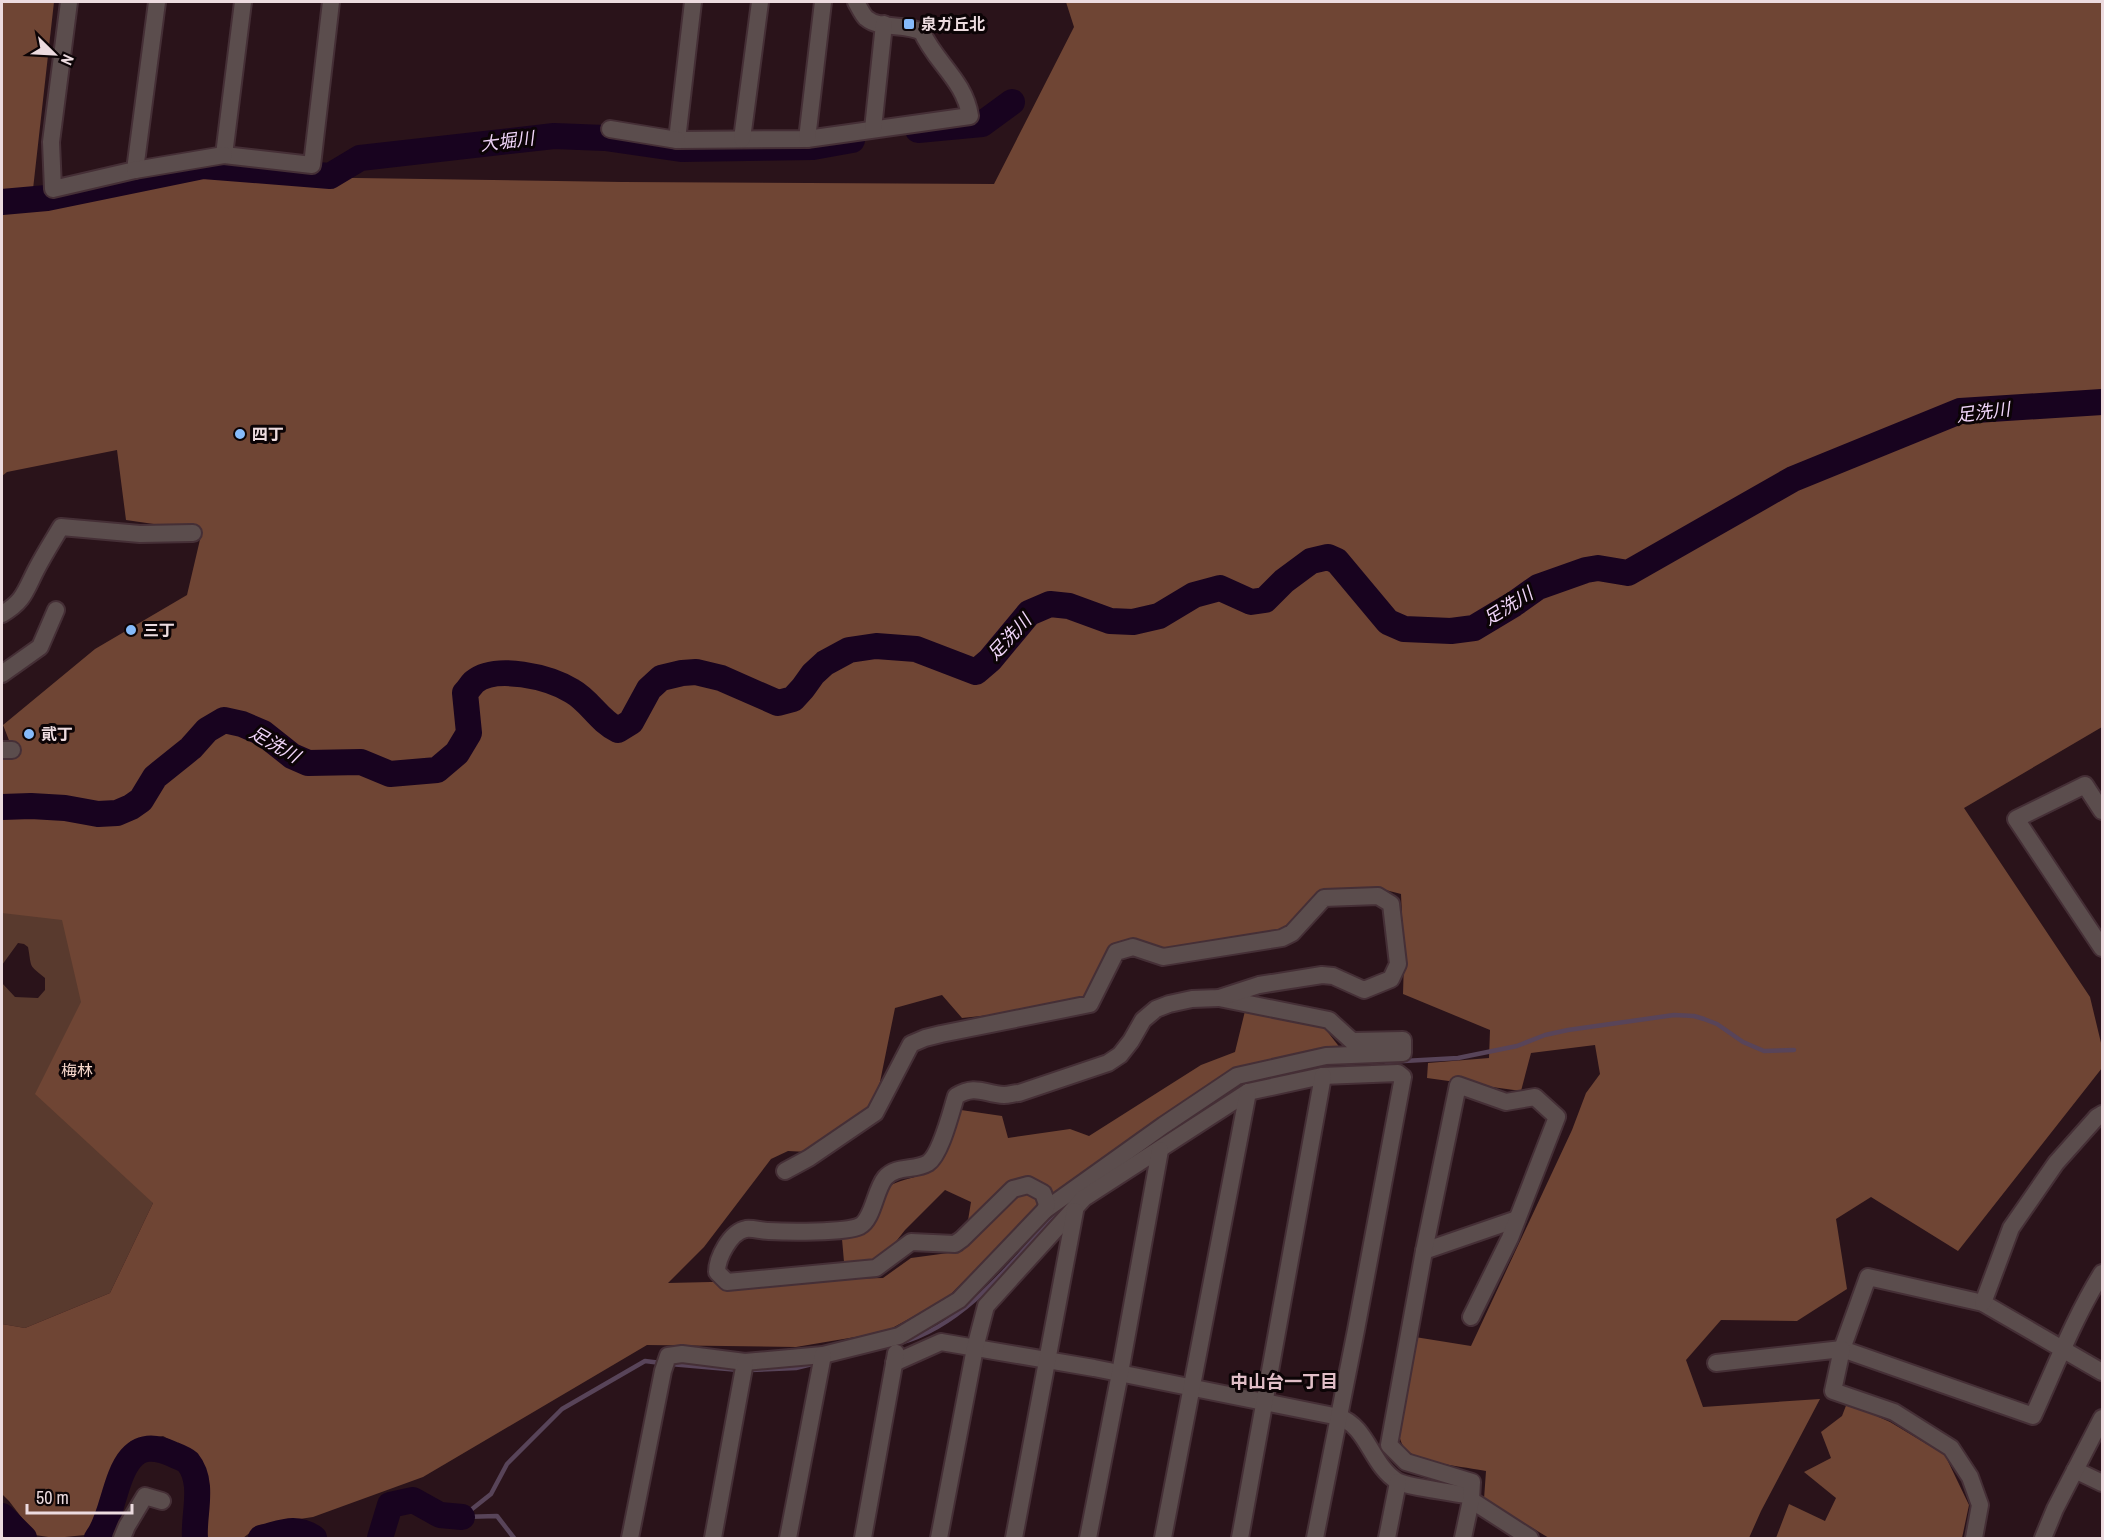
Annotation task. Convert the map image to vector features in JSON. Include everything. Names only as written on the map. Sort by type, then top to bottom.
[{"type":"street","points":[[69,2],[51,142],[53,189],[135,170],[224,155],[312,165],[331,2]]},
{"type":"street","points":[[135,170],[157,2]]},
{"type":"street","points":[[224,155],[243,2]]},
{"type":"street","points":[[677,140],[693,2]]},
{"type":"street","points":[[742,139],[760,2]]},
{"type":"street","points":[[807,139],[823,2]]},
{"type":"street","points":[[610,129],[677,140],[807,139],[970,116],[960,87],[922,32],[913,28],[868,20],[856,2]]},
{"type":"street","points":[[873,129],[885,24]]},
{"type":"street","points":[[2,615],[14,607],[25,594],[61,527],[140,534],[193,533]]},
{"type":"street","points":[[2,674],[40,647],[56,610]]},
{"type":"street","points":[[2103,812],[2085,785],[2016,819],[2103,948]]},
{"type":"street","points":[[785,1171],[809,1158],[875,1113],[910,1044],[941,1034],[1090,1004],[1116,952],[1133,947],[1163,957],[1282,938],[1292,933],[1324,898],[1377,896],[1391,904],[1398,964],[1391,979],[1364,990],[1334,976],[1322,975],[1259,985],[1220,998]]},
{"type":"street","points":[[1045,1210],[1047,1204],[1043,1193],[1028,1185],[1013,1189],[955,1244],[911,1242],[876,1268],[727,1282],[717,1272],[717,1264],[724,1249],[733,1237],[744,1229],[786,1232],[860,1226],[869,1217],[877,1192],[892,1172],[928,1163],[939,1148],[956,1096],[978,1089],[1004,1095],[1019,1093],[1108,1063],[1120,1055],[1143,1020],[1156,1009],[1192,999],[1220,998],[1329,1020],[1352,1041],[1403,1040],[1403,1077],[1315,1539]]},
{"type":"street","points":[[630,1539],[663,1371],[668,1356],[682,1354],[745,1362],[823,1355],[899,1336],[959,1300],[1045,1210],[1119,1156],[1237,1076],[1326,1056],[1403,1053]]},
{"type":"street","points":[[939,1539],[975,1348],[986,1306],[1084,1198],[1248,1092],[1323,1076],[1398,1073],[1403,1077]]},
{"type":"street","points":[[1240,1539],[1323,1076]]},
{"type":"street","points":[[1463,1539],[1472,1482],[1406,1462],[1389,1445],[1424,1251],[1458,1085],[1506,1102],[1535,1097],[1557,1117],[1510,1238],[1471,1317]]},
{"type":"street","points":[[1163,1539],[1248,1092]]},
{"type":"street","points":[[1983,1303],[2011,1228],[2056,1163],[2097,1117],[2103,1114]]},
{"type":"street","points":[[1088,1539],[1160,1150]]},
{"type":"street","points":[[1014,1539],[1075,1210]]},
{"type":"street","points":[[1424,1251],[1517,1220]]},
{"type":"street","points":[[1716,1363],[1842,1349],[2033,1416],[2086,1299],[2103,1273]]},
{"type":"street","points":[[1974,1539],[1980,1505],[1970,1477],[1951,1448],[1894,1412],[1833,1391],[1842,1349],[1868,1277],[1983,1303],[2103,1372]]},
{"type":"street","points":[[863,1539],[899,1336]]},
{"type":"street","points":[[894,1363],[941,1342],[1120,1373],[1339,1417],[1349,1420],[1378,1462],[1398,1482],[1471,1498],[1530,1539]]},
{"type":"street","points":[[789,1539],[823,1355]]},
{"type":"street","points":[[713,1539],[745,1362]]},
{"type":"street","points":[[2043,1539],[2075,1470],[2103,1418]]},
{"type":"street","points":[[2075,1470],[2103,1484]]},
{"type":"street","points":[[1388,1539],[1398,1482]]},
{"type":"street","points":[[122,1539],[145,1496],[162,1501]]},
{"type":"green space","points":[[2,2],[54,2],[32,198],[221,176],[622,182],[994,184],[1074,27],[1066,2],[2102,2],[2102,727],[1964,808],[2090,997],[2102,1047],[2102,1068],[1958,1251],[1871,1197],[1836,1219],[1847,1289],[1797,1321],[1721,1320],[1686,1360],[1703,1407],[1820,1399],[1749,1538],[1549,1538],[1484,1499],[1486,1471],[1421,1458],[1403,1446],[1398,1427],[1415,1337],[1471,1346],[1572,1130],[1586,1093],[1600,1074],[1595,1045],[1531,1053],[1521,1091],[1427,1078],[1428,1063],[1489,1058],[1490,1030],[1403,994],[1401,894],[1378,888],[1324,889],[1284,930],[1163,949],[1130,942],[1116,942],[1108,949],[1085,996],[1009,1013],[962,1018],[942,995],[895,1008],[880,1082],[868,1111],[808,1152],[788,1151],[771,1159],[704,1247],[668,1283],[883,1278],[911,1258],[963,1251],[971,1202],[945,1190],[879,1259],[844,1262],[842,1239],[853,1237],[874,1220],[891,1185],[927,1172],[941,1160],[950,1144],[961,1110],[1002,1116],[1008,1138],[1070,1129],[1089,1136],[1201,1065],[1235,1052],[1245,1011],[1323,1026],[1341,1049],[1232,1070],[1027,1217],[947,1298],[885,1332],[796,1347],[647,1345],[423,1477],[313,1517],[260,1525],[243,1538],[205,1538],[203,1469],[193,1452],[163,1436],[131,1441],[114,1464],[98,1523],[85,1535],[55,1538],[35,1535],[2,1494],[2,1324],[25,1328],[110,1293],[153,1203],[35,1094],[81,1002],[62,920],[2,913],[2,759],[16,758],[3,725],[95,649],[187,595],[202,531],[126,520],[117,450],[7,472],[2,476]]},
{"type":"green space","name":"梅林","points":[[2,761],[35,764],[153,1203],[110,1293],[25,1328],[2,1324],[2,983],[15,997],[38,998],[45,990],[45,978],[32,966],[28,947],[24,944],[18,943],[2,965]]},
{"type":"green space","points":[[1847,1403],[1890,1422],[1945,1455],[1969,1505],[1962,1538],[1776,1538],[1789,1504],[1825,1521],[1836,1498],[1804,1472],[1831,1458],[1821,1432],[1842,1416]]},
{"type":"waterway","name":"大堀川","points":[[918,130],[982,124],[1012,102]]},
{"type":"waterway","name":"大堀川","points":[[2,202],[47,198],[203,166],[330,176],[360,158],[554,136],[605,138],[681,149],[813,147],[852,140]]},
{"type":"waterway","name":"足洗川","points":[[2,807],[31,806],[65,808],[98,814],[117,813],[141,800],[155,777],[191,748],[207,730],[224,720],[242,724],[263,733],[292,756],[308,763],[361,762],[390,774],[437,770],[457,753],[469,733],[465,693],[474,682],[495,674],[523,674],[562,686],[578,695],[605,722],[618,730],[631,722],[649,689],[661,678],[682,673],[696,672],[721,678],[778,703],[793,699],[825,663],[849,650],[876,646],[916,649],[976,672],[990,660],[1029,613],[1050,604],[1069,606],[1110,621],[1133,622],[1159,616],[1194,595],[1220,588],[1251,602],[1265,600],[1284,581],[1311,561],[1328,557],[1337,561],[1388,622],[1404,629],[1451,631],[1474,628],[1538,587],[1598,568],[1628,573],[1793,479],[1960,411],[2102,402]]},
{"type":"waterway","points":[[1386,1062],[1458,1058],[1517,1046],[1545,1035],[1568,1030],[1674,1015],[1694,1016],[1717,1024],[1743,1042],[1764,1051],[1794,1050]]},
{"type":"waterway","points":[[900,1343],[924,1334],[969,1305],[1008,1268],[1061,1208]]},
{"type":"waterway","points":[[462,1517],[491,1494],[507,1464],[562,1409],[645,1361],[661,1363]]},
{"type":"waterway","points":[[750,1370],[796,1368],[816,1363]]},
{"type":"waterway","points":[[670,1364],[739,1370]]},
{"type":"waterway","points":[[97,1538],[128,1461],[139,1452],[153,1449],[183,1459],[193,1470],[197,1489],[195,1538]]},
{"type":"waterway","points":[[380,1538],[390,1505],[413,1500],[440,1515],[462,1517]]},
{"type":"waterway","points":[[2,1516],[24,1538]]},
{"type":"waterway","points":[[462,1517],[497,1516],[514,1538]]},
{"type":"waterway","points":[[261,1538],[294,1531],[314,1538]]},
{"type":"place","name":"泉ガ丘北","points":[[909,24]]},
{"type":"place","name":"四丁","points":[[240,434]]},
{"type":"place","name":"三丁","points":[[131,630]]},
{"type":"place","name":"貮丁","points":[[29,734]]},
{"type":"district","name":"中山台一丁目","points":[[1284,1381]]}]
